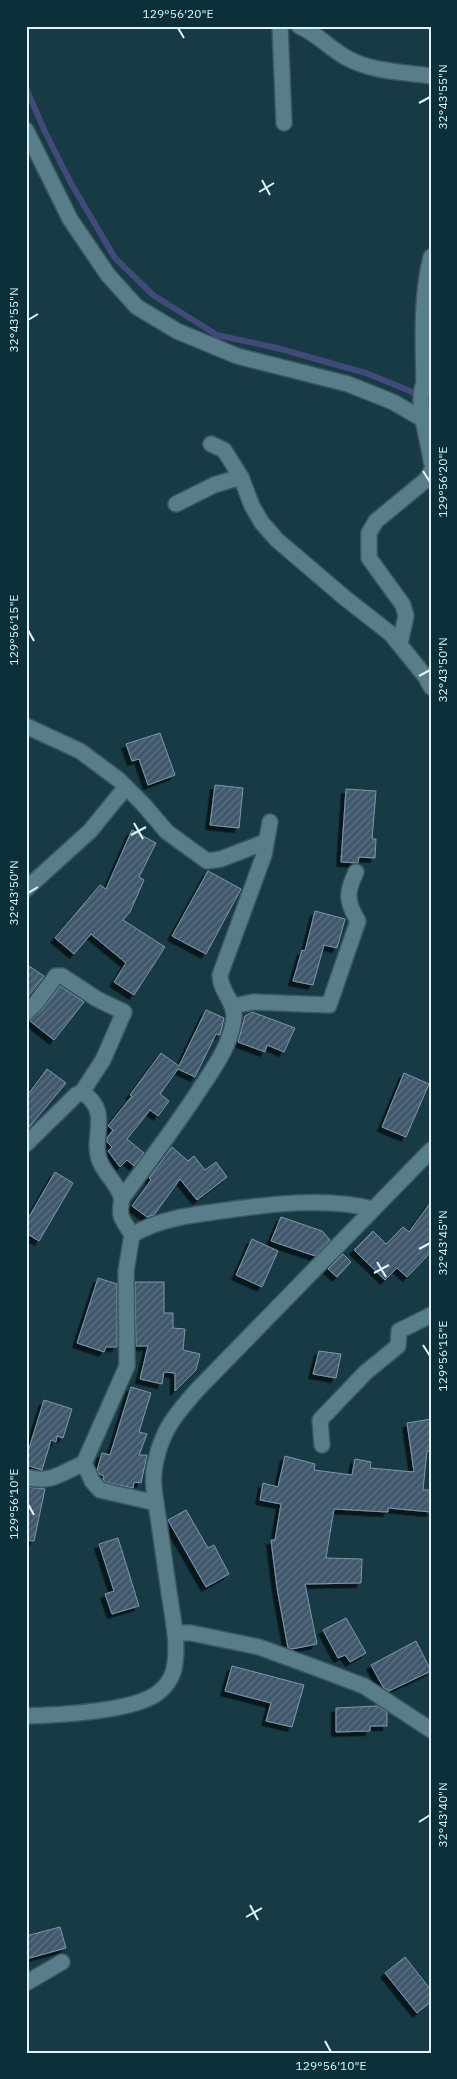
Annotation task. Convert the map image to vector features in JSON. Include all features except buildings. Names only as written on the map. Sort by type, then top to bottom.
[{"type":"street","points":[[280,26],[284,123]]},
{"type":"street","points":[[299,26],[317,36],[346,58],[360,65],[431,76]]},
{"type":"street","points":[[26,130],[70,219],[108,275],[137,307],[176,331],[237,356],[348,384],[393,402],[428,423]]},
{"type":"street","points":[[431,257],[427,271],[425,302],[427,385],[422,388],[422,414],[428,423],[431,461]]},
{"type":"street","points":[[212,444],[224,450],[241,477],[252,506],[262,523],[276,540],[391,634],[425,676],[431,687]]},
{"type":"street","points":[[400,643],[406,616],[403,605],[369,558],[369,533],[376,521],[427,479],[431,471]]},
{"type":"street","points":[[176,504],[214,485],[241,477]]},
{"type":"street","points":[[26,726],[80,751],[126,787],[167,832],[207,861],[221,859],[265,842]]},
{"type":"street","points":[[26,889],[90,831],[126,787]]},
{"type":"street","points":[[122,1198],[183,1115],[226,1049],[234,1015],[232,1006],[220,983],[220,975],[264,855],[270,822]]},
{"type":"street","points":[[232,1006],[253,1002],[328,1005],[358,921],[349,905],[350,886],[356,872]]},
{"type":"street","points":[[26,1012],[36,1003],[56,976],[62,976],[97,999],[124,1012],[103,1060],[82,1092],[76,1095],[26,1144]]},
{"type":"street","points":[[26,1476],[39,1481],[49,1480],[84,1463],[127,1366],[126,1271],[132,1235],[121,1214],[122,1198],[114,1181],[99,1161],[97,1148],[99,1117],[91,1098],[82,1092]]},
{"type":"street","points":[[26,1716],[94,1712],[146,1699],[158,1693],[167,1685],[175,1663],[175,1633],[156,1503],[154,1471],[163,1435],[175,1415],[431,1150]]},
{"type":"street","points":[[132,1235],[147,1226],[189,1215],[276,1203],[356,1205],[374,1209]]},
{"type":"street","points":[[322,1445],[320,1420],[366,1372],[398,1346],[399,1331],[431,1315]]},
{"type":"street","points":[[84,1463],[92,1481],[100,1490],[156,1503]]},
{"type":"street","points":[[175,1633],[192,1633],[259,1647],[339,1676],[364,1686],[431,1730]]},
{"type":"street","points":[[26,1984],[62,1962]]},
{"type":"waterway","points":[[26,88],[46,134],[72,185],[115,258],[153,295],[217,335],[277,348],[366,373],[410,391],[431,404]]}]
